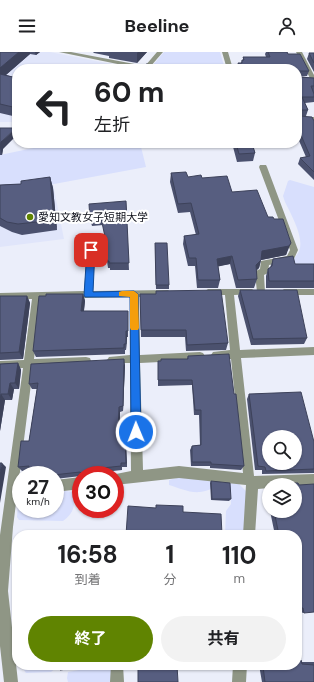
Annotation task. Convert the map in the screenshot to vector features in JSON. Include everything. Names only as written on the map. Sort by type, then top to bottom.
[{"type":"street","points":[[62,52],[123,64]]},
{"type":"street","points":[[98,59],[105,52]]},
{"type":"street","points":[[152,64],[160,52]]},
{"type":"street","points":[[225,52],[229,64]]},
{"type":"street","points":[[299,52],[312,80]]},
{"type":"street","points":[[302,119],[314,119]]},
{"type":"street","points":[[263,167],[294,250],[290,259],[264,263],[265,271],[259,273],[268,292]]},
{"type":"street","points":[[88,295],[91,250]]},
{"type":"street","points":[[197,292],[314,292]]},
{"type":"street","points":[[229,292],[251,481],[249,530]]},
{"type":"street","points":[[0,296],[173,293]]},
{"type":"street","points":[[134,294],[136,477]]},
{"type":"street","points":[[18,466],[36,296]]},
{"type":"street","points":[[0,365],[314,351]]},
{"type":"street","points":[[124,478],[179,472],[251,481],[314,480]]},
{"type":"street","points":[[11,682],[1,591],[3,528],[12,502]]},
{"type":"street","points":[[117,670],[117,682]]},
{"type":"street","points":[[239,682],[240,670]]},
{"type":"shaded area","points":[[0,52],[50,52],[111,64],[12,64],[12,122],[0,122]]},
{"type":"shaded area","points":[[164,52],[220,52],[224,64],[154,64]]},
{"type":"shaded area","points":[[33,148],[141,148],[146,167],[0,194],[0,155]]},
{"type":"shaded area","points":[[290,180],[314,187],[314,270],[282,263],[292,259],[298,254],[300,247],[298,230],[283,196],[288,181]]},
{"type":"shaded area","name":"愛知文教女子短期大学","points":[[53,184],[64,239],[0,247],[0,194]]},
{"type":"shaded area","points":[[180,477],[239,484],[248,493],[244,530],[225,530],[226,511],[231,504],[230,487],[222,486],[204,491],[192,492],[169,485],[169,480]]},
{"type":"shaded area","points":[[64,491],[72,492],[72,512],[63,521],[19,520],[18,518],[64,518]]},
{"type":"shaded area","points":[[24,670],[54,670],[51,672],[26,673]]},
{"type":"shaded area","points":[[79,670],[111,670],[112,682],[68,682],[68,672]]},
{"type":"building","points":[[0,52],[19,52],[0,68]]},
{"type":"building","points":[[268,52],[300,54],[309,71],[302,71],[302,64],[238,63],[242,63],[242,60],[244,60],[243,57],[270,57]]},
{"type":"building","points":[[309,53],[314,53],[314,63]]},
{"type":"building","points":[[0,74],[12,77],[12,107],[0,104]]},
{"type":"building","points":[[302,77],[314,78],[314,86],[311,86],[314,97],[302,97]]},
{"type":"building","points":[[302,97],[308,110],[302,110]]},
{"type":"building","points":[[302,116],[312,117],[314,121],[314,172],[300,158],[310,156],[302,138]]},
{"type":"building","points":[[0,128],[12,128],[12,132],[1,142],[0,147]]},
{"type":"building","points":[[237,148],[254,148],[255,153],[239,154]]},
{"type":"building","points":[[186,172],[188,177],[201,175],[202,178],[227,176],[232,192],[257,190],[268,217],[283,219],[291,243],[289,246],[262,251],[261,260],[256,265],[257,279],[238,280],[232,256],[217,259],[220,280],[198,280],[196,258],[189,258],[184,236],[199,234],[191,203],[178,204],[171,173]]},
{"type":"building","points":[[50,177],[54,220],[18,224],[7,222],[0,218],[0,185],[21,184],[21,181]]},
{"type":"building","points":[[126,201],[129,263],[109,263],[109,261],[107,261],[107,246],[101,218],[90,219],[89,204]]},
{"type":"building","points":[[155,243],[167,243],[169,285],[156,285]]},
{"type":"building","points":[[293,256],[295,264],[314,264],[314,281],[269,281],[268,269],[272,266],[273,259]]},
{"type":"building","points":[[221,290],[228,343],[187,345],[186,330],[141,330],[140,294],[156,294],[156,291]]},
{"type":"building","points":[[240,290],[297,290],[307,338],[253,339]]},
{"type":"building","points":[[46,294],[83,294],[81,311],[128,311],[128,331],[126,331],[126,344],[124,344],[124,348],[33,351],[39,296],[46,296]]},
{"type":"building","points":[[0,296],[27,296],[19,352],[0,353]]},
{"type":"building","points":[[229,354],[234,394],[236,394],[244,466],[211,464],[211,462],[192,462],[192,446],[201,445],[201,410],[195,410],[192,380],[158,380],[158,361],[161,361],[161,359],[188,359],[188,356]]},
{"type":"building","points":[[124,359],[123,406],[119,407],[118,439],[125,439],[126,463],[121,463],[121,466],[72,466],[72,473],[64,474],[64,466],[18,466],[21,441],[29,441],[38,383],[29,384],[31,364]]},
{"type":"building","points":[[18,363],[15,383],[10,383],[8,394],[1,394],[0,400],[0,364]]},
{"type":"building","points":[[301,392],[314,442],[314,469],[302,470],[302,430],[262,430],[262,467],[258,466],[249,394]]},
{"type":"building","points":[[266,470],[290,470],[266,471]]},
{"type":"building","points":[[211,481],[230,483],[231,499],[212,499]]},
{"type":"building","points":[[314,484],[314,612],[304,613],[302,608],[302,530],[278,530],[275,518],[302,518],[302,485]]},
{"type":"building","points":[[156,505],[183,506],[183,512],[221,514],[222,530],[126,530],[128,506],[156,508]]},
{"type":"building","points":[[302,664],[314,665],[314,682],[265,682],[264,670],[302,670]]},
{"type":"building","points":[[138,670],[177,670],[178,682],[138,682]]},
{"type":"slow traffic","points":[[122,294],[134,294],[134,328]]},
{"type":"place","name":"愛知文教女子短期大学","points":[[30,217]]},
{"type":"route","points":[[91,250],[88,295],[134,294],[136,432]]}]
